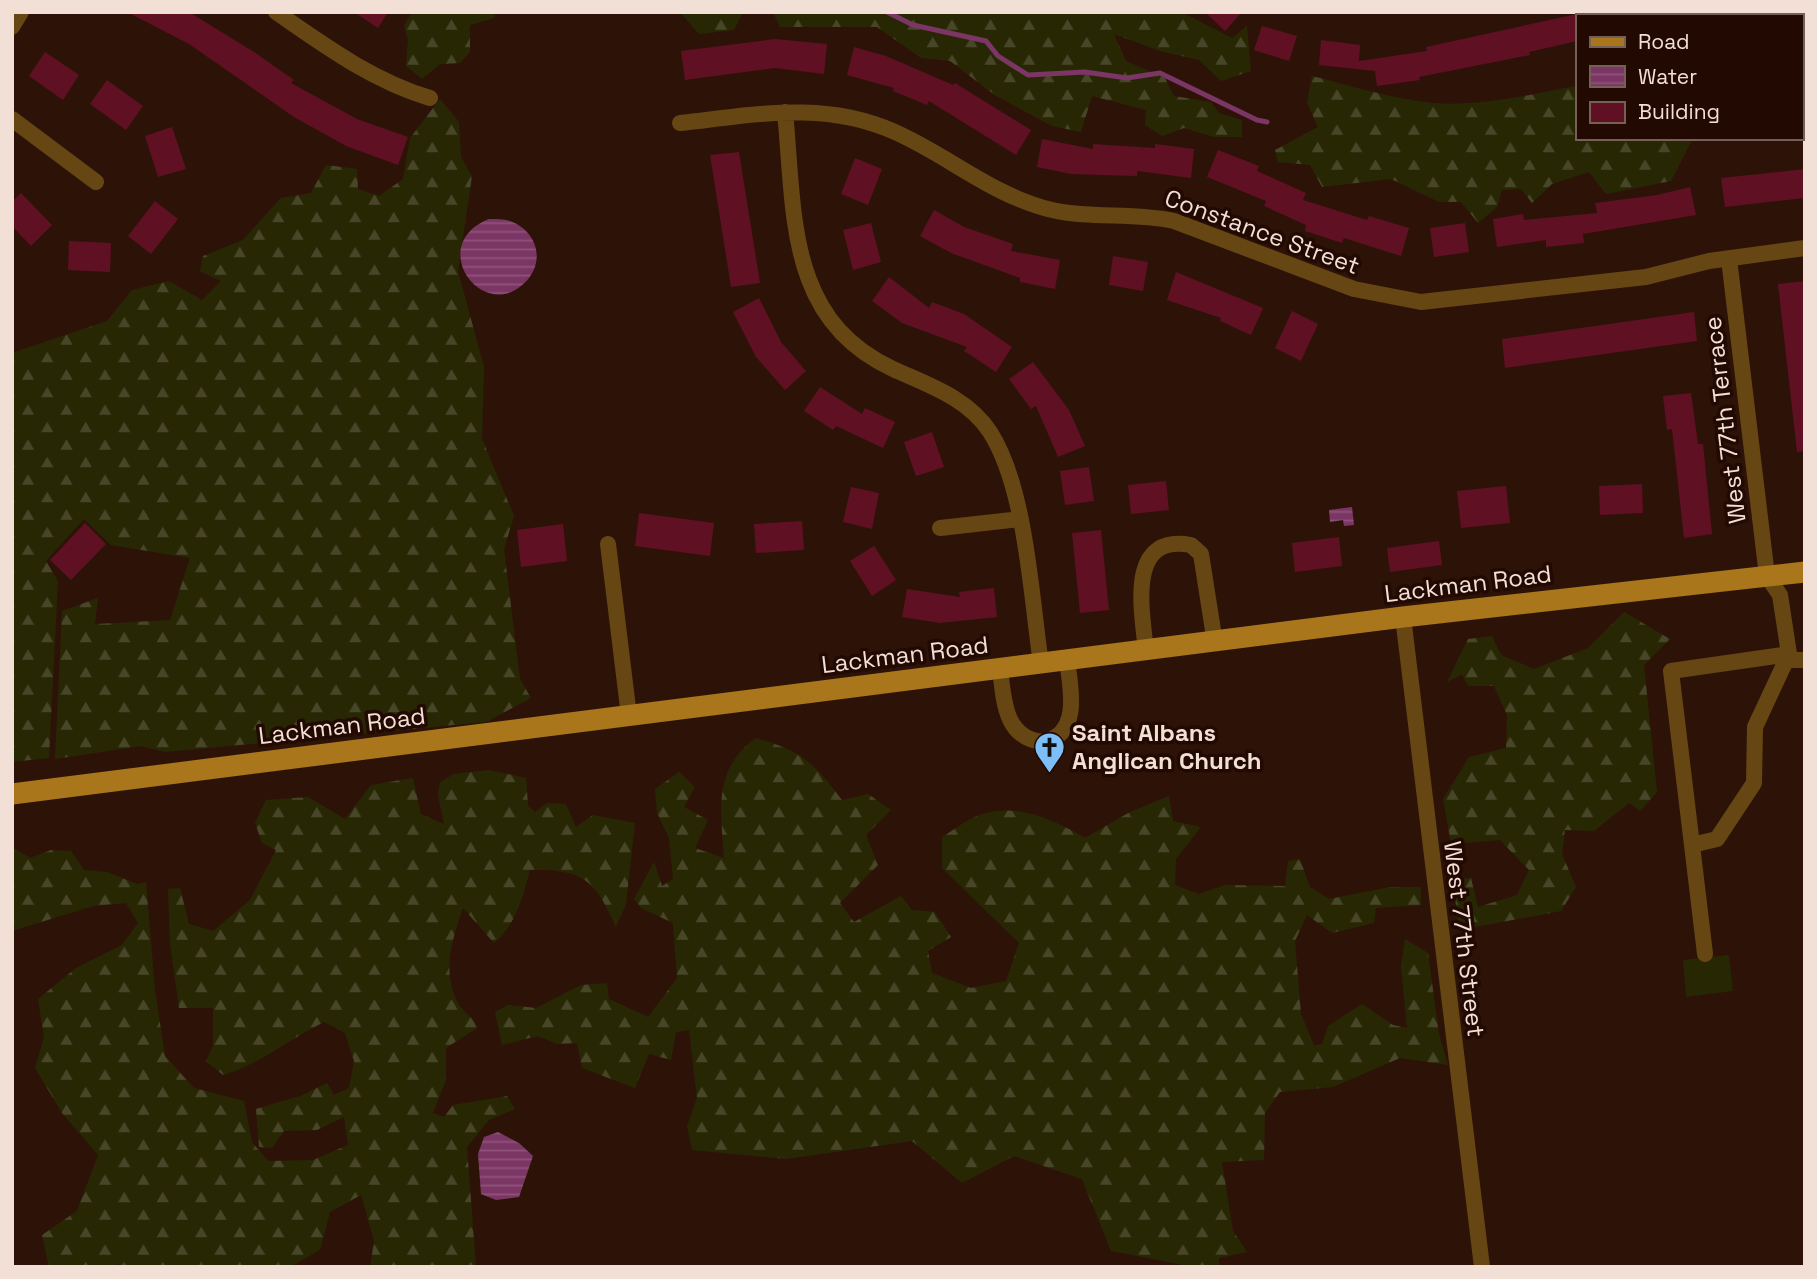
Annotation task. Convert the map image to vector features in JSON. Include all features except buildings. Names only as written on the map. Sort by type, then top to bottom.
[{"type":"main road","name":"Lackman Road","points":[[12,794],[1216,643],[1402,617],[1805,572]]},
{"type":"street","points":[[12,27],[21,12]]},
{"type":"street","points":[[276,12],[357,67],[407,92],[430,99]]},
{"type":"street","name":"Constance Street","points":[[680,122],[819,110],[869,121],[897,132],[974,179],[1014,198],[1054,211],[1147,215],[1174,221],[1354,289],[1421,302],[1620,280],[1728,259],[1805,248]]},
{"type":"street","points":[[785,112],[796,224],[807,281],[830,323],[867,357],[956,398],[989,430],[1011,471],[1041,664]]},
{"type":"street","points":[[12,119],[96,182]]},
{"type":"street","name":"West 77th Terrace","points":[[1728,259],[1767,576],[1780,595],[1788,657]]},
{"type":"street","points":[[940,528],[1020,519]]},
{"type":"street","points":[[608,544],[629,716]]},
{"type":"street","points":[[1146,651],[1143,570],[1152,553],[1164,545],[1191,545],[1201,554],[1216,643]]},
{"type":"street","name":"West 77th Street","points":[[1402,617],[1482,1267]]},
{"type":"street","points":[[1692,845],[1717,839],[1754,783],[1755,727],[1788,657]]},
{"type":"street","points":[[1705,954],[1671,671],[1788,657],[1805,660]]},
{"type":"street","points":[[1000,669],[1010,723],[1023,736],[1043,743],[1062,733],[1070,715],[1072,700],[1067,661]]},
{"type":"green space","points":[[418,12],[496,12],[494,18],[470,25],[470,52],[460,63],[440,64],[422,79],[406,66],[408,39],[404,26],[410,15]]},
{"type":"green space","points":[[680,12],[743,12],[734,30],[699,34]]},
{"type":"green space","points":[[773,12],[1181,12],[1232,38],[1247,26],[1251,71],[1221,81],[1199,60],[1160,51],[1114,34],[1126,61],[1165,78],[1174,96],[1211,102],[1219,113],[1242,120],[1242,137],[1214,137],[1184,128],[1162,136],[1145,125],[1146,110],[1092,96],[1081,132],[1052,126],[996,96],[950,61],[921,58],[877,27],[780,27]]},
{"type":"green space","points":[[1803,47],[1805,47],[1805,142],[1803,140]]},
{"type":"green space","points":[[1312,76],[1372,92],[1451,104],[1506,99],[1576,86],[1576,140],[1692,140],[1671,181],[1606,194],[1589,172],[1552,184],[1532,203],[1521,189],[1502,190],[1497,207],[1478,223],[1461,202],[1439,202],[1391,179],[1322,187],[1310,165],[1278,162],[1275,150],[1318,127],[1307,103]]},
{"type":"green space","points":[[440,99],[459,122],[461,157],[472,176],[458,271],[484,367],[482,439],[514,516],[504,549],[520,679],[531,698],[486,722],[165,752],[141,746],[55,759],[62,611],[98,598],[95,624],[170,620],[190,558],[111,545],[84,519],[46,561],[58,581],[49,758],[12,762],[12,353],[107,321],[132,290],[169,281],[202,300],[221,281],[200,271],[203,256],[243,240],[281,198],[311,193],[326,165],[357,169],[358,189],[379,196],[403,179],[410,138]]},
{"type":"green space","points":[[1624,612],[1670,639],[1644,665],[1657,792],[1640,811],[1629,803],[1594,831],[1565,830],[1562,854],[1576,887],[1561,911],[1459,930],[1453,880],[1471,878],[1478,907],[1517,895],[1529,870],[1500,840],[1451,844],[1443,799],[1469,757],[1506,748],[1507,715],[1494,686],[1468,686],[1462,674],[1447,682],[1468,639],[1492,636],[1501,655],[1534,669],[1588,648]]},
{"type":"green space","points":[[756,738],[785,748],[806,760],[842,800],[868,794],[891,810],[866,835],[878,865],[840,903],[854,922],[901,896],[912,910],[935,912],[951,937],[928,951],[932,973],[971,988],[1006,981],[1019,943],[942,868],[942,837],[980,815],[1008,811],[1035,815],[1085,838],[1130,812],[1169,796],[1173,821],[1201,827],[1176,859],[1175,885],[1199,894],[1225,885],[1285,886],[1288,861],[1300,859],[1310,887],[1329,899],[1390,887],[1421,887],[1421,905],[1376,908],[1374,923],[1332,933],[1307,915],[1295,941],[1301,1014],[1314,1045],[1322,1044],[1328,1026],[1362,1004],[1393,1025],[1407,1028],[1401,966],[1405,939],[1428,953],[1439,1034],[1448,1065],[1400,1058],[1333,1087],[1280,1092],[1265,1113],[1264,1160],[1222,1162],[1233,1231],[1247,1252],[1219,1258],[1219,1267],[1179,1267],[1179,1264],[1111,1251],[1082,1179],[1014,1156],[962,1183],[912,1141],[786,1159],[692,1150],[687,1126],[697,1098],[689,1030],[676,1032],[671,1060],[649,1054],[635,1088],[582,1068],[577,1043],[557,1044],[538,1036],[502,1045],[495,1012],[508,1005],[536,1008],[581,985],[607,983],[609,999],[648,1017],[677,978],[673,923],[641,908],[634,899],[654,862],[662,886],[673,879],[669,838],[657,813],[655,789],[679,772],[695,787],[684,807],[708,820],[695,848],[724,858],[721,808],[726,777],[742,750]]},
{"type":"green space","points":[[489,770],[526,778],[528,806],[535,812],[547,803],[566,804],[576,827],[593,815],[635,823],[626,904],[616,927],[601,898],[585,880],[575,875],[548,870],[530,870],[513,919],[494,943],[463,908],[452,943],[450,978],[457,1001],[477,1028],[446,1048],[446,1080],[433,1113],[444,1117],[453,1105],[507,1096],[515,1109],[489,1120],[467,1147],[476,1267],[370,1267],[374,1241],[361,1195],[330,1212],[320,1250],[290,1267],[125,1267],[118,1264],[114,1267],[49,1267],[42,1235],[77,1211],[98,1155],[62,1113],[35,1068],[44,1037],[38,999],[76,968],[122,945],[138,923],[126,903],[93,906],[12,931],[12,847],[30,858],[51,850],[71,851],[84,870],[107,872],[137,884],[146,882],[155,990],[165,1056],[194,1088],[244,1101],[252,1142],[268,1161],[313,1160],[348,1145],[344,1117],[317,1130],[284,1131],[272,1148],[259,1147],[256,1109],[300,1096],[327,1083],[334,1095],[349,1088],[354,1061],[345,1033],[324,1022],[261,1058],[223,1075],[206,1061],[213,1046],[213,1008],[179,1008],[170,944],[168,889],[180,888],[189,924],[213,931],[250,900],[276,850],[262,843],[255,823],[266,800],[308,797],[345,819],[371,785],[413,778],[421,814],[444,824],[438,795],[440,782],[454,774]]},
{"type":"green space","points":[[1729,955],[1733,991],[1686,997],[1683,960]]},
{"type":"water","points":[[489,219],[508,220],[519,225],[535,245],[537,253],[534,270],[529,278],[512,291],[495,294],[480,289],[468,278],[461,263],[461,246],[470,231]]},
{"type":"water","points":[[1352,507],[1354,525],[1344,526],[1343,520],[1330,522],[1329,510]]},
{"type":"water","points":[[498,1132],[519,1143],[533,1156],[519,1197],[496,1200],[481,1194],[478,1154],[484,1137]]},
{"type":"waterway","points":[[887,12],[913,25],[986,41],[998,56],[1028,75],[1085,72],[1127,78],[1160,73],[1257,120],[1267,122]]},
{"type":"place","name":"Saint Albans Anglican Church","points":[[1049,774]]}]
